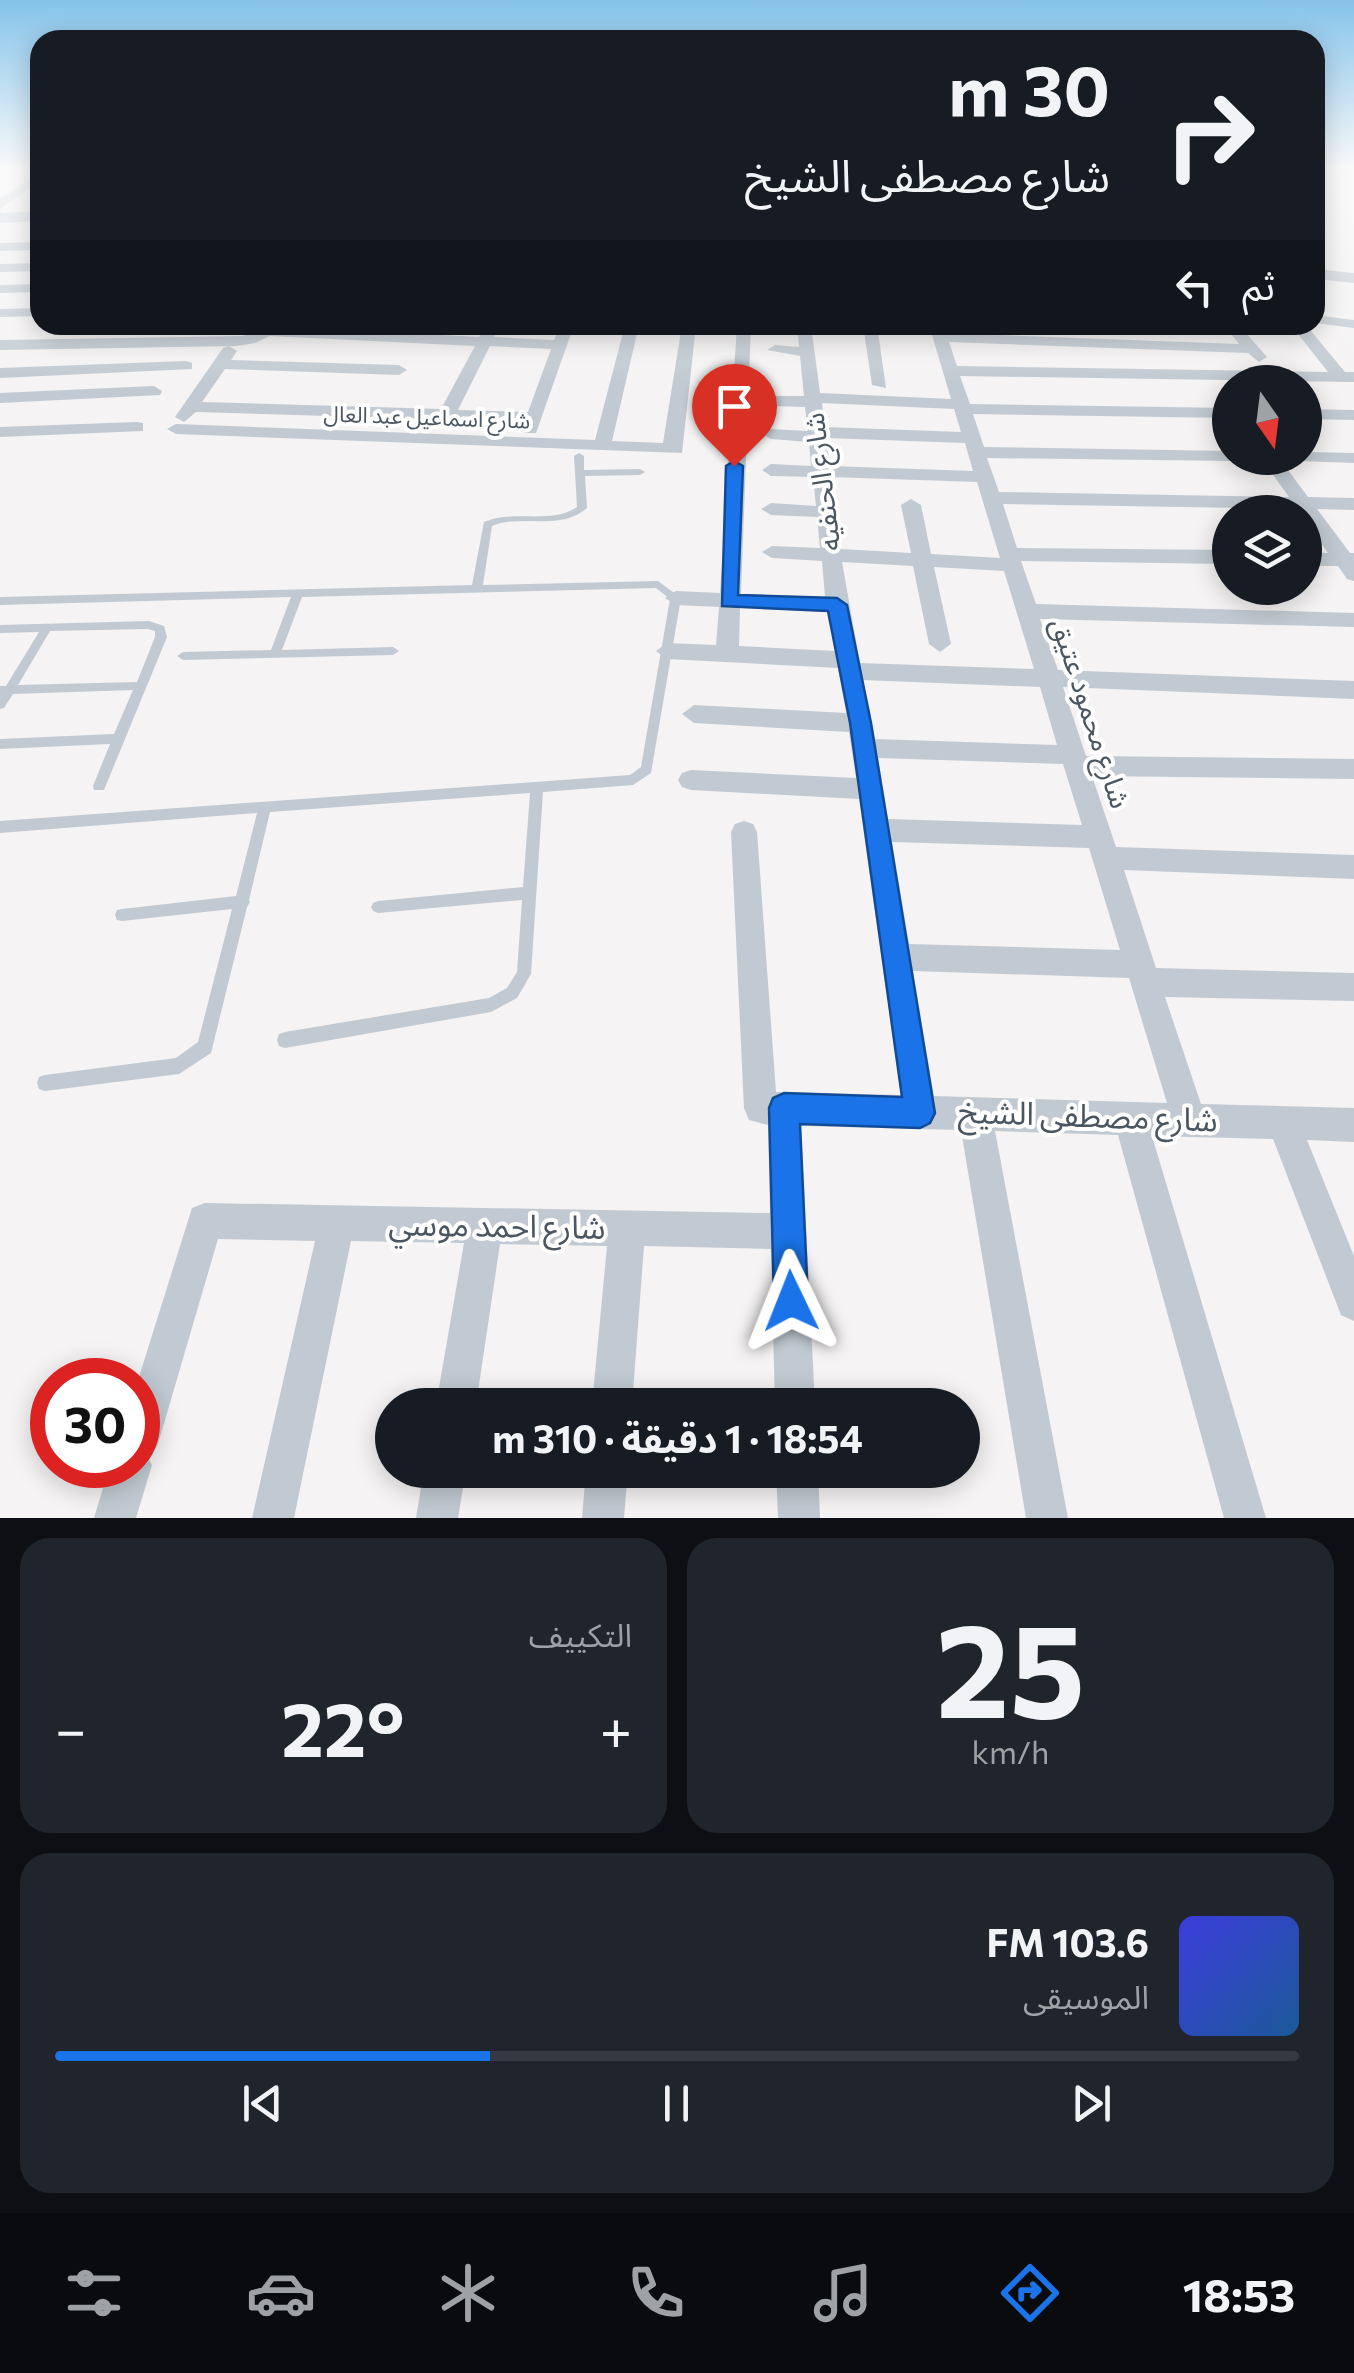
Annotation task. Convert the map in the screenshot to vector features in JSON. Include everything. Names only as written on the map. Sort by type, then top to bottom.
[{"type":"street","points":[[0,247],[30,246]]},
{"type":"street","points":[[0,268],[30,267]]},
{"type":"street","points":[[1325,275],[1354,278]]},
{"type":"street","points":[[0,289],[30,288]]},
{"type":"street","points":[[0,313],[30,312]]},
{"type":"street","points":[[1325,320],[1354,324]]},
{"type":"street","points":[[47,344],[55,335]]},
{"type":"street","points":[[112,342],[117,335]]},
{"type":"street","points":[[0,346],[237,340],[258,335]]},
{"type":"street","points":[[388,391],[420,335]]},
{"type":"street","points":[[443,335],[560,345]]},
{"type":"street","points":[[446,414],[488,335]]},
{"type":"street","points":[[524,443],[564,335]]},
{"type":"street","points":[[602,446],[630,335]]},
{"type":"street","name":"شارع اسماعيل عبد العال","points":[[190,407],[176,429],[674,449],[688,335]]},
{"type":"street","points":[[727,655],[743,335]]},
{"type":"street","name":"شارع الحنفيه","points":[[804,335],[837,605],[862,736],[920,1113]]},
{"type":"street","points":[[872,335],[880,385]]},
{"type":"street","name":"شارع محمود عتيق","points":[[939,335],[1188,1118]]},
{"type":"street","points":[[1008,335],[1252,349]]},
{"type":"street","points":[[1240,335],[1266,365]]},
{"type":"street","points":[[1307,335],[1347,377]]},
{"type":"street","points":[[190,407],[237,340]]},
{"type":"street","points":[[775,350],[805,352]]},
{"type":"street","points":[[220,364],[388,391],[446,414],[534,417]]},
{"type":"street","points":[[0,373],[186,366]]},
{"type":"street","points":[[950,371],[1211,375]]},
{"type":"street","points":[[1322,377],[1347,377]]},
{"type":"street","points":[[0,398],[154,391]]},
{"type":"street","points":[[190,407],[388,391]]},
{"type":"street","points":[[771,401],[1212,413]]},
{"type":"street","points":[[1322,414],[1354,415]]},
{"type":"street","points":[[0,432],[137,427]]},
{"type":"street","points":[[771,434],[1212,455]]},
{"type":"street","points":[[1322,458],[1354,458]]},
{"type":"street","points":[[770,470],[988,488],[1212,499]]},
{"type":"street","points":[[1322,504],[1354,504]]},
{"type":"street","points":[[911,505],[940,644]]},
{"type":"street","points":[[771,509],[827,512]]},
{"type":"street","points":[[1322,528],[1350,564]]},
{"type":"street","points":[[772,552],[923,560],[1212,558]]},
{"type":"street","points":[[1322,561],[1350,564]]},
{"type":"street","points":[[676,598],[837,605]]},
{"type":"street","points":[[1027,611],[1354,620]]},
{"type":"street","points":[[667,652],[1049,680],[1354,690]]},
{"type":"street","points":[[694,714],[1074,760],[1354,770]]},
{"type":"street","points":[[691,780],[870,788]]},
{"type":"street","points":[[877,830],[1354,867]]},
{"type":"street","points":[[744,832],[788,1231],[794,1388]]},
{"type":"street","points":[[898,957],[1354,986]]},
{"type":"street","name":"شارع مصطفى الشيخ","points":[[773,1108],[1354,1125]]},
{"type":"street","points":[[975,1112],[1047,1518]]},
{"type":"street","points":[[1129,1116],[1245,1518]]},
{"type":"street","points":[[1283,1122],[1354,1302]]},
{"type":"street","name":"شارع احمد موسي","points":[[160,1371],[205,1221],[788,1231]]},
{"type":"street","points":[[274,1518],[336,1223]]},
{"type":"street","points":[[459,1388],[486,1226]]},
{"type":"street","points":[[614,1388],[628,1228]]},
{"type":"street","points":[[115,1518],[124,1488]]},
{"type":"street","points":[[436,1518],[442,1488]]},
{"type":"street","points":[[602,1518],[605,1488]]},
{"type":"street","points":[[798,1488],[799,1518]]},
{"type":"lane","points":[[477,588],[487,524],[501,518],[575,514],[583,504],[579,456]]},
{"type":"lane","points":[[581,473],[640,472]]},
{"type":"lane","points":[[0,601],[658,584],[676,598],[644,774],[633,780],[0,827]]},
{"type":"lane","points":[[275,654],[298,593]]},
{"type":"lane","points":[[139,626],[154,597]]},
{"type":"lane","points":[[0,629],[155,626],[162,633],[99,786]]},
{"type":"lane","points":[[0,705],[5,690],[47,628]]},
{"type":"lane","points":[[183,656],[394,651]]},
{"type":"lane","points":[[5,690],[140,686]]},
{"type":"lane","points":[[0,744],[118,739]]},
{"type":"lane","points":[[285,1040],[502,1000],[524,974],[536,787]]},
{"type":"lane","points":[[45,1084],[179,1066],[198,1055],[210,1038],[265,807]]},
{"type":"lane","points":[[378,907],[530,893]]},
{"type":"lane","points":[[122,915],[242,902]]},
{"type":"route","points":[[734,466],[728,602],[837,605],[852,671],[920,1113],[784,1108],[791,1301]]}]
